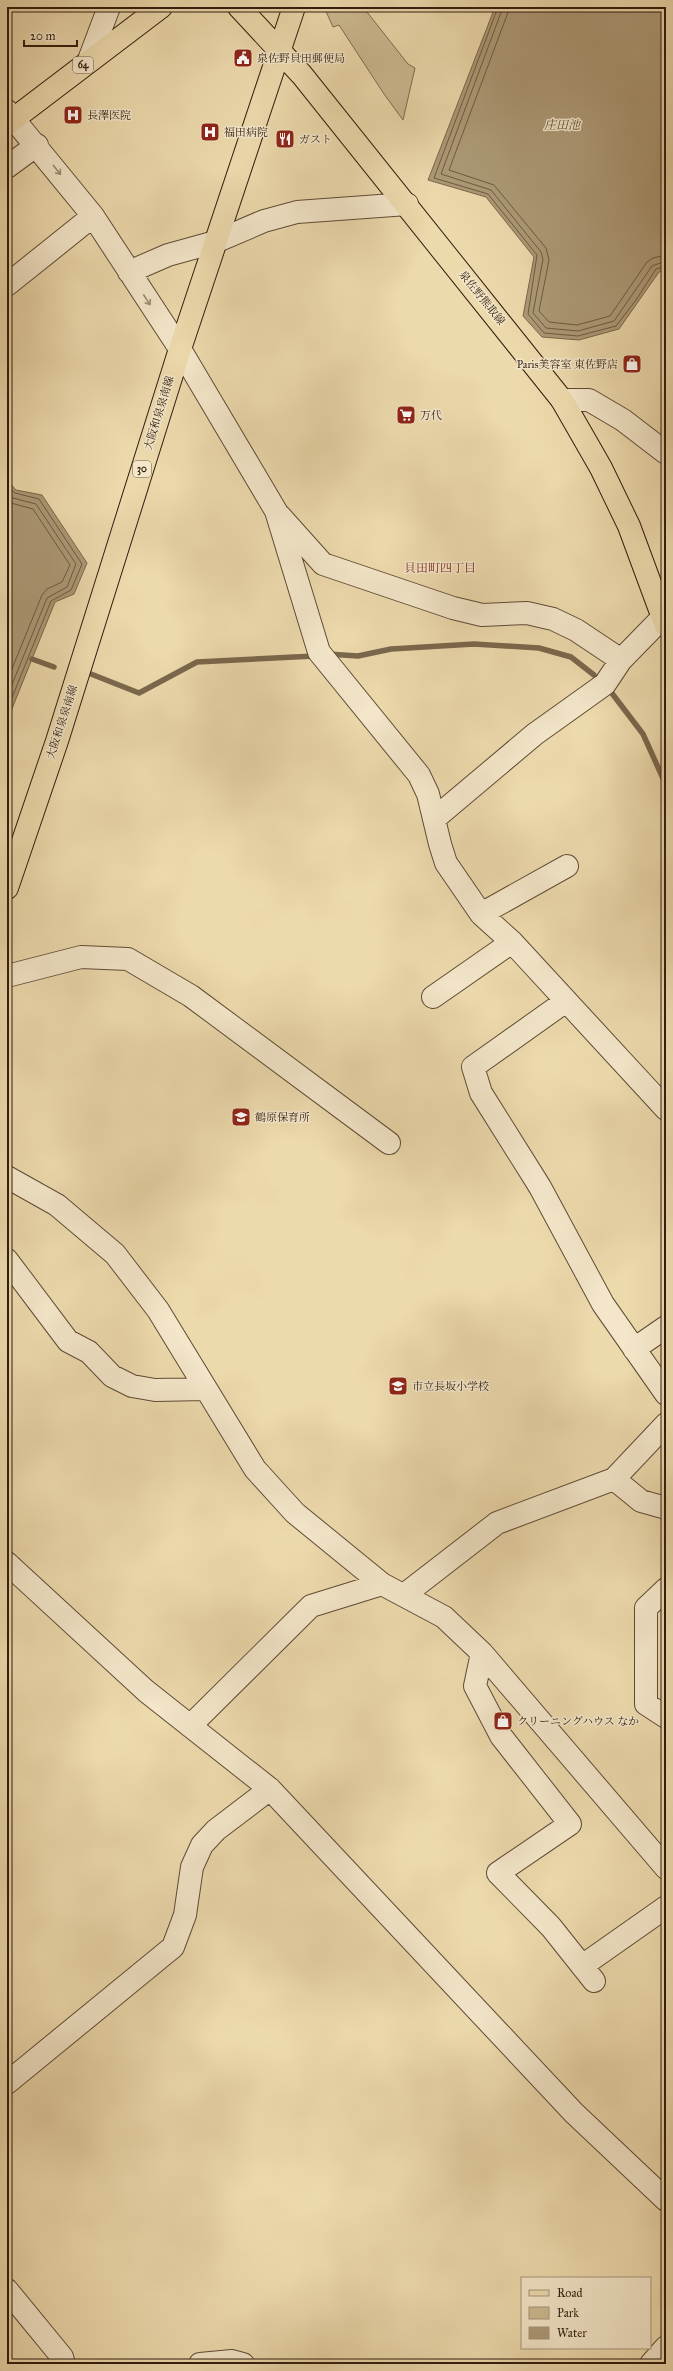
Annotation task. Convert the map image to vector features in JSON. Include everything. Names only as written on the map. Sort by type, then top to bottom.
[{"type":"main road","name":"64","points":[[9,118],[161,7]]},
{"type":"main road","name":"泉佐野熊取線","points":[[239,7],[280,50],[407,204],[562,400],[601,468],[629,526],[665,620]]},
{"type":"main road","name":"大阪和泉泉南線","points":[[9,874],[59,733],[180,349],[294,7]]},
{"type":"street","points":[[89,60],[109,7]]},
{"type":"street","points":[[9,118],[37,145],[93,216],[180,349],[276,511],[323,564],[453,608],[482,616],[528,614],[553,619],[576,630],[621,660]]},
{"type":"street","points":[[7,167],[37,145]]},
{"type":"street","points":[[129,272],[168,255],[215,242],[264,221],[297,212],[407,204]]},
{"type":"street","points":[[7,285],[93,216]]},
{"type":"street","points":[[562,400],[589,400],[623,420],[666,453]]},
{"type":"street","points":[[276,511],[319,652],[419,775],[428,794],[446,863],[481,914],[512,942],[666,1109]]},
{"type":"street","points":[[434,820],[535,734],[605,684],[621,660],[665,620]]},
{"type":"street","points":[[481,914],[567,866]]},
{"type":"street","points":[[433,997],[512,942]]},
{"type":"street","points":[[7,976],[81,957],[128,959],[191,996],[389,1143]]},
{"type":"street","points":[[566,1001],[473,1067],[481,1093],[540,1188],[603,1304],[666,1394]]},
{"type":"street","points":[[7,1177],[57,1205],[115,1254],[158,1310],[255,1469],[295,1513],[382,1584],[444,1617],[482,1653],[666,1868]]},
{"type":"street","points":[[7,1260],[68,1341],[89,1352],[112,1376],[132,1386],[155,1390],[206,1389]]},
{"type":"street","points":[[634,1349],[666,1327]]},
{"type":"street","points":[[404,1595],[497,1523],[614,1480],[666,1424]]},
{"type":"street","points":[[614,1480],[641,1502],[666,1508]]},
{"type":"street","points":[[7,1563],[146,1691],[270,1789],[574,2113],[666,2200]]},
{"type":"street","points":[[190,1726],[311,1606],[382,1584]]},
{"type":"street","points":[[666,1589],[646,1608],[646,1704],[666,1717]]},
{"type":"street","points":[[482,1653],[475,1686],[501,1736],[570,1824],[498,1873],[551,1927],[588,1973],[666,1907]]},
{"type":"street","points":[[7,2083],[173,1947],[185,1915],[192,1868],[202,1845],[216,1830],[270,1789]]},
{"type":"street","points":[[7,2290],[62,2357],[64,2364]]},
{"type":"street","points":[[651,2364],[666,2347]]},
{"type":"street","points":[[200,2364],[232,2361],[243,2364]]},
{"type":"green space","points":[[324,7],[363,7],[408,64],[415,68],[403,120],[384,94],[339,25],[333,27]]},
{"type":"water","name":"庄田池","points":[[495,7],[666,7],[666,269],[659,272],[619,329],[579,340],[542,337],[523,316],[534,257],[486,197],[428,180]]},
{"type":"water","points":[[7,480],[16,490],[42,495],[87,563],[74,594],[55,602],[7,721]]},
{"type":"waterway","points":[[328,654],[358,656],[391,649],[474,644],[539,648],[571,657],[594,675]]},
{"type":"waterway","points":[[91,674],[139,693],[197,662],[315,656]]},
{"type":"waterway","points":[[32,659],[54,667]]},
{"type":"waterway","points":[[611,692],[643,734],[666,785]]},
{"type":"place","name":"泉佐野貝田郵便局","points":[[243,58]]},
{"type":"place","name":"長澤医院","points":[[73,115]]},
{"type":"place","name":"福田病院","points":[[210,132]]},
{"type":"place","name":"ガスト","points":[[285,139]]},
{"type":"place","name":"Paris美容室 東佐野店","points":[[632,364]]},
{"type":"place","name":"万代","points":[[406,415]]},
{"type":"place","name":"鶴原保育所","points":[[241,1117]]},
{"type":"place","name":"市立長坂小学校","points":[[398,1386]]},
{"type":"place","name":"クリーニングハウス なか","points":[[503,1721]]},
{"type":"district","name":"貝田町四丁目","points":[[440,568]]}]
